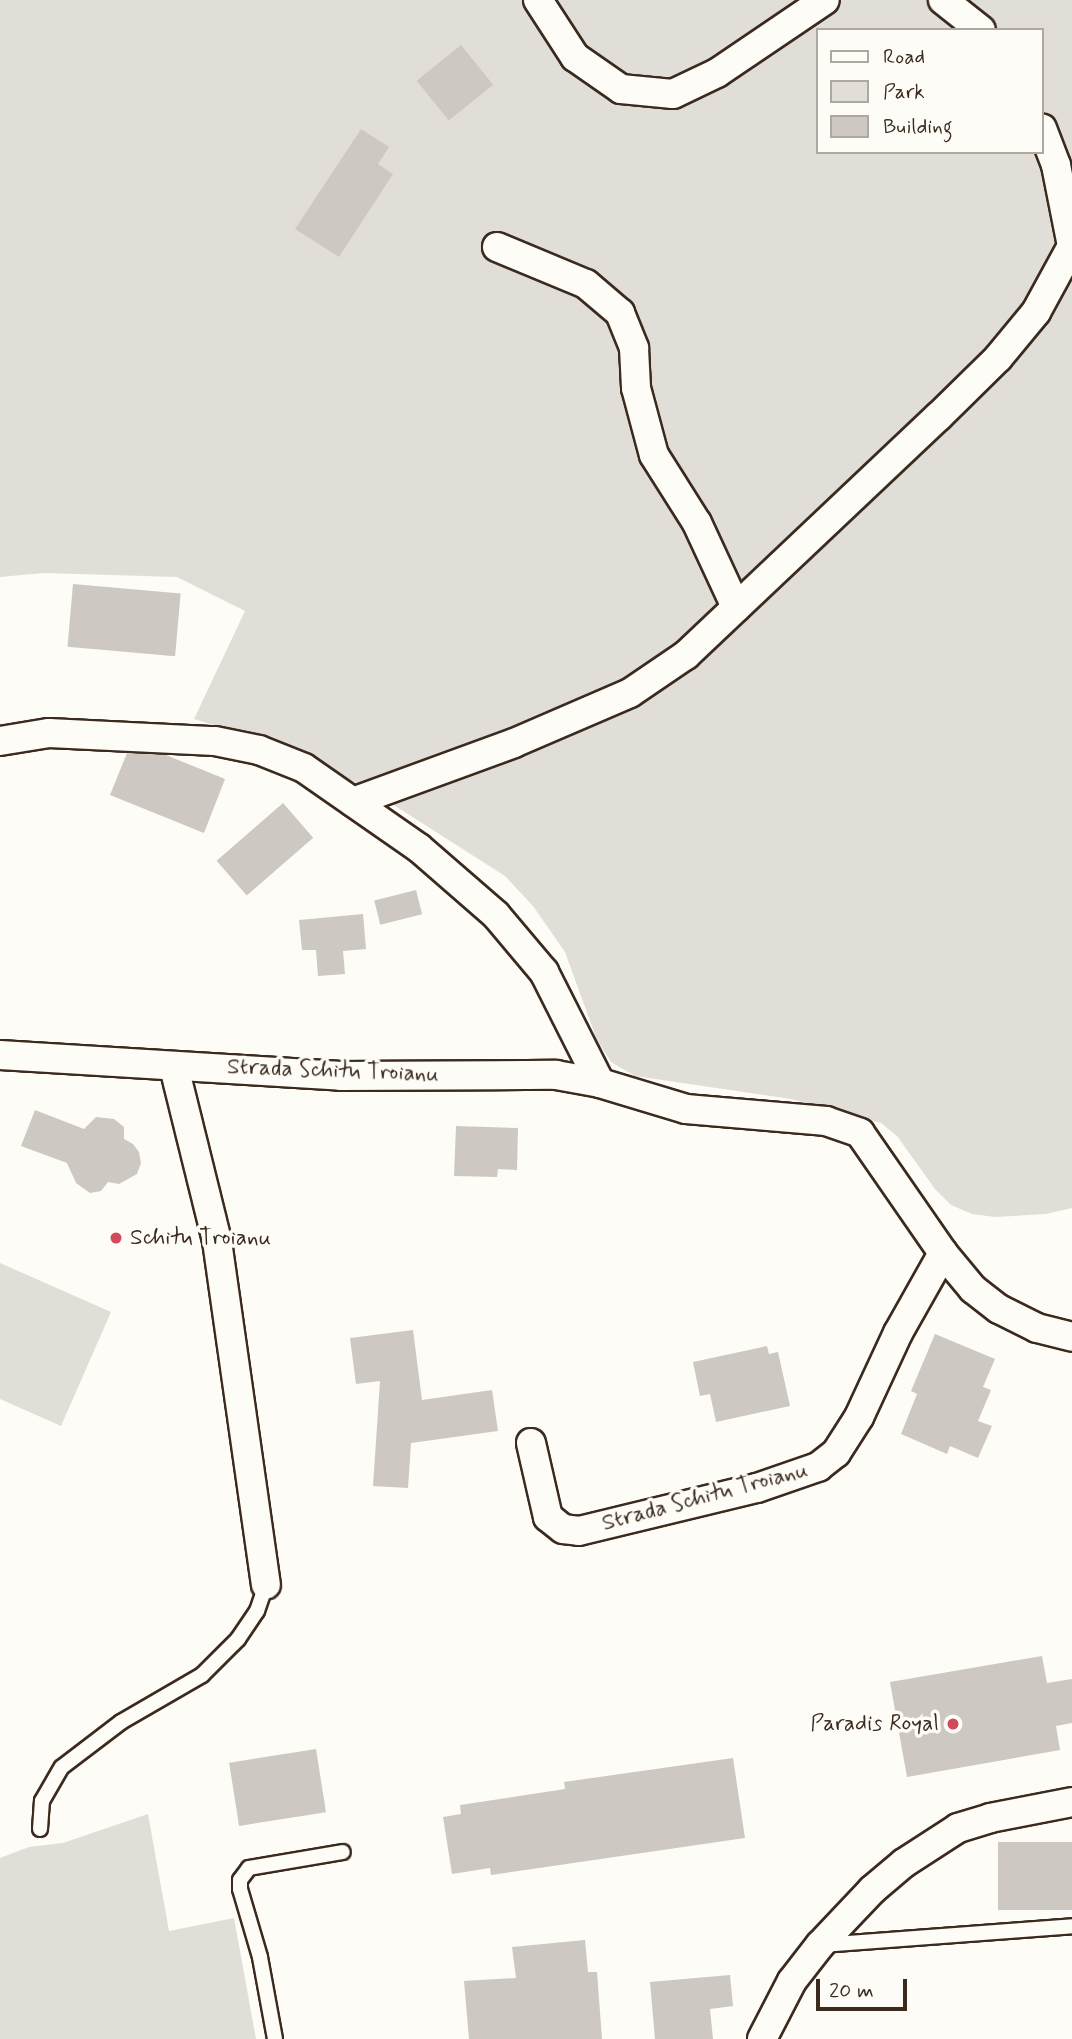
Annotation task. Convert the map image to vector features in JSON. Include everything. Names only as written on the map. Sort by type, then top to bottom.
[{"type":"street","points":[[538,0],[575,57],[621,89],[673,94],[717,73],[825,0]]},
{"type":"street","points":[[943,0],[978,28]]},
{"type":"street","points":[[354,802],[514,743],[630,692],[686,654],[938,417],[998,358],[1036,312],[1072,246],[1056,165],[1044,134]]},
{"type":"street","points":[[497,247],[586,284],[620,313],[634,348],[636,388],[654,455],[697,523],[736,607]]},
{"type":"street","points":[[0,741],[49,733],[215,741],[259,751],[304,768],[419,848],[496,915],[544,972],[600,1083]]},
{"type":"street","name":"Strada Schitu Troianu","points":[[0,1055],[341,1076],[556,1075],[600,1083],[687,1109],[827,1121],[860,1133],[943,1252],[973,1289],[999,1309],[1037,1328],[1072,1337]]},
{"type":"street","points":[[182,1067],[217,1241],[266,1585]]},
{"type":"street","name":"Strada Schitu Troianu","points":[[531,1443],[548,1517],[563,1529],[579,1531],[757,1488],[818,1467],[836,1453],[859,1418],[898,1333],[943,1252]]},
{"type":"street","points":[[762,2039],[792,1981],[820,1945],[872,1890],[938,1839],[958,1828],[990,1818],[1072,1802]]},
{"type":"lane","points":[[40,1829],[42,1801],[62,1767],[121,1722],[202,1675],[238,1639],[257,1611],[266,1585]]},
{"type":"lane","points":[[275,2039],[260,1957],[240,1889],[240,1880],[249,1868],[343,1852]]},
{"type":"lane","points":[[820,1945],[1072,1926]]},
{"type":"green space","points":[[0,0],[1072,0],[1072,1208],[1046,1214],[995,1217],[972,1214],[951,1205],[935,1189],[897,1136],[881,1123],[791,1099],[635,1076],[611,1062],[597,1040],[565,952],[533,906],[505,876],[367,788],[272,742],[194,719],[245,611],[177,577],[44,573],[0,577]]},
{"type":"green space","points":[[0,1263],[111,1312],[61,1426],[0,1399]]},
{"type":"green space","points":[[148,1814],[169,1931],[234,1918],[256,2039],[0,2039],[0,1858],[29,1847],[63,1843]]},
{"type":"building","points":[[461,45],[493,85],[449,121],[417,81]]},
{"type":"building","points":[[361,129],[389,147],[378,164],[393,174],[339,257],[295,229]]},
{"type":"building","points":[[73,584],[181,593],[175,656],[68,647]]},
{"type":"building","points":[[127,753],[166,755],[225,779],[204,833],[110,795]]},
{"type":"building","points":[[283,803],[313,838],[247,895],[217,861]]},
{"type":"building","points":[[416,890],[422,914],[380,925],[374,900]]},
{"type":"building","points":[[363,914],[366,949],[343,951],[345,974],[318,976],[316,950],[302,950],[299,920]]},
{"type":"building","points":[[35,1110],[84,1129],[96,1117],[114,1119],[124,1127],[124,1139],[133,1144],[139,1152],[141,1163],[137,1174],[119,1184],[108,1182],[101,1191],[90,1193],[76,1183],[67,1163],[21,1146]]},
{"type":"building","points":[[456,1126],[518,1128],[517,1170],[498,1169],[497,1177],[454,1176]]},
{"type":"building","points":[[413,1330],[422,1400],[492,1390],[498,1431],[411,1443],[408,1488],[373,1486],[380,1381],[356,1384],[350,1338]]},
{"type":"building","points":[[935,1334],[995,1359],[983,1387],[991,1390],[978,1421],[992,1426],[978,1458],[950,1446],[947,1454],[901,1434],[917,1394],[911,1391]]},
{"type":"building","points":[[767,1346],[769,1354],[778,1352],[790,1406],[716,1422],[710,1394],[700,1396],[693,1362]]},
{"type":"building","points":[[1042,1656],[1047,1683],[1072,1679],[1072,1723],[1056,1726],[1060,1750],[907,1777],[890,1682]]},
{"type":"building","points":[[316,1749],[326,1812],[239,1826],[229,1763]]},
{"type":"building","points":[[733,1758],[745,1838],[491,1875],[490,1868],[452,1874],[443,1817],[461,1814],[460,1805],[565,1789],[564,1782]]},
{"type":"building","points":[[998,1842],[1072,1842],[1072,1910],[998,1910]]},
{"type":"building","points":[[585,1940],[588,1972],[597,1972],[602,2039],[469,2039],[464,1981],[516,1978],[512,1947]]},
{"type":"building","points":[[730,1975],[733,2006],[710,2009],[713,2039],[655,2039],[650,1982]]},
{"type":"place","name":"Schitu Troianu","points":[[116,1238]]},
{"type":"place","name":"Paradis Royal","points":[[953,1724]]}]
